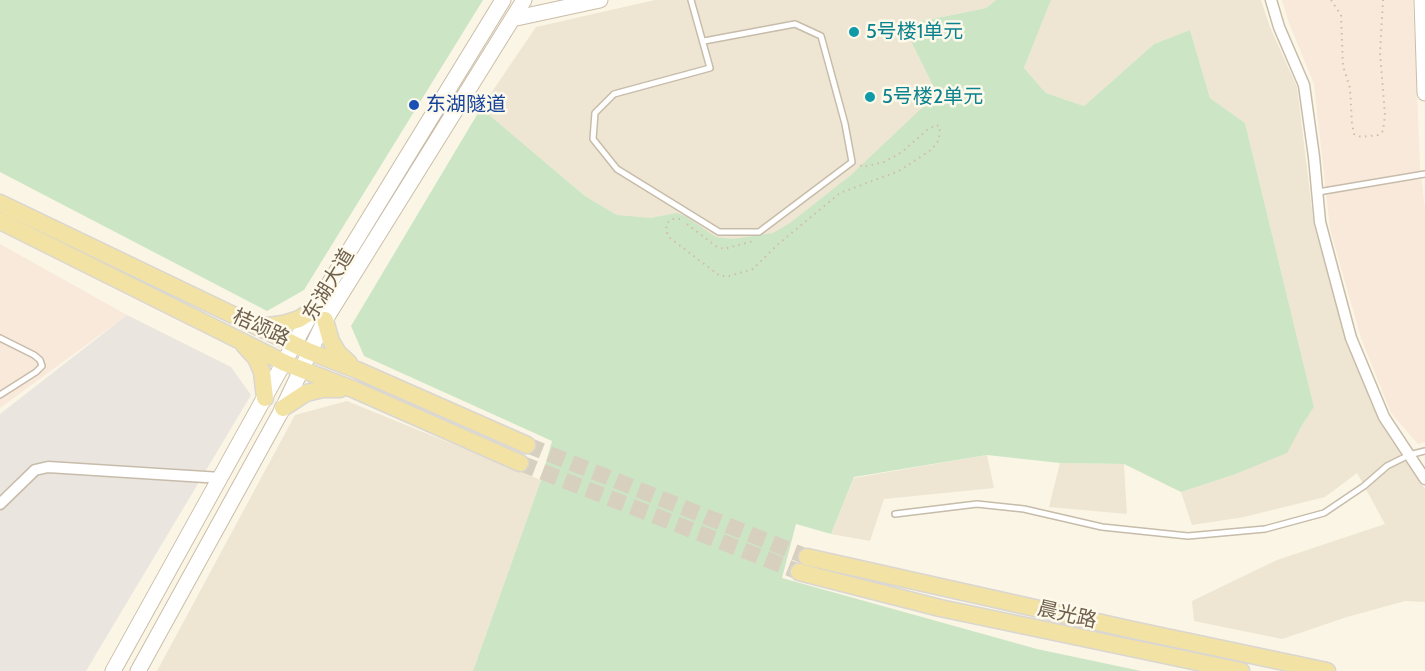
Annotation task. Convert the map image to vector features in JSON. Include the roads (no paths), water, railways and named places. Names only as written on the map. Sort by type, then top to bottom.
[{"type":"main road","name":"东湖大道","points":[[113,671],[285,363],[302,348],[503,0]]},
{"type":"main road","name":"东湖大道","points":[[319,315],[524,0]]},
{"type":"main road","points":[[512,19],[600,0]]},
{"type":"main road","points":[[1422,0],[1425,93]]},
{"type":"main road","name":"桔颂路","points":[[0,203],[302,348],[527,445]]},
{"type":"main road","name":"桔颂路","points":[[0,221],[285,363],[355,390],[520,463]]},
{"type":"main road","points":[[251,324],[268,326],[319,315],[338,354],[357,370]]},
{"type":"main road","points":[[242,342],[256,358],[262,372],[265,398]]},
{"type":"main road","name":"东湖大道","points":[[138,671],[283,408],[301,370],[302,348]]},
{"type":"main road","points":[[283,408],[306,393],[323,389],[355,390]]},
{"type":"main road","name":"晨光路","points":[[807,557],[1327,671]]},
{"type":"main road","name":"晨光路","points":[[799,572],[940,608],[1241,671]]},
{"type":"street","points":[[1271,0],[1279,27],[1304,85],[1320,222],[1351,338],[1384,417],[1425,478]]},
{"type":"street","points":[[0,504],[34,470],[48,467],[221,478]]},
{"type":"lane","points":[[692,0],[710,68],[614,94],[596,113],[592,139],[617,169],[719,232],[759,232],[852,162],[845,124],[821,36],[795,24],[704,41]]},
{"type":"lane","points":[[1318,192],[1425,174]]},
{"type":"lane","points":[[0,338],[34,355],[40,360],[42,366],[0,395]]},
{"type":"lane","points":[[895,514],[977,504],[1024,510],[1102,527],[1188,536],[1265,529],[1324,513],[1364,486],[1387,466],[1409,455],[1425,452]]},
{"type":"tunnel","points":[[527,445],[807,557]]},
{"type":"tunnel","points":[[520,463],[799,572]]},
{"type":"place","name":"5号楼1单元","points":[[854,32]]},
{"type":"place","name":"5号楼2单元","points":[[870,97]]},
{"type":"place","name":"东湖隧道","points":[[414,105]]}]
